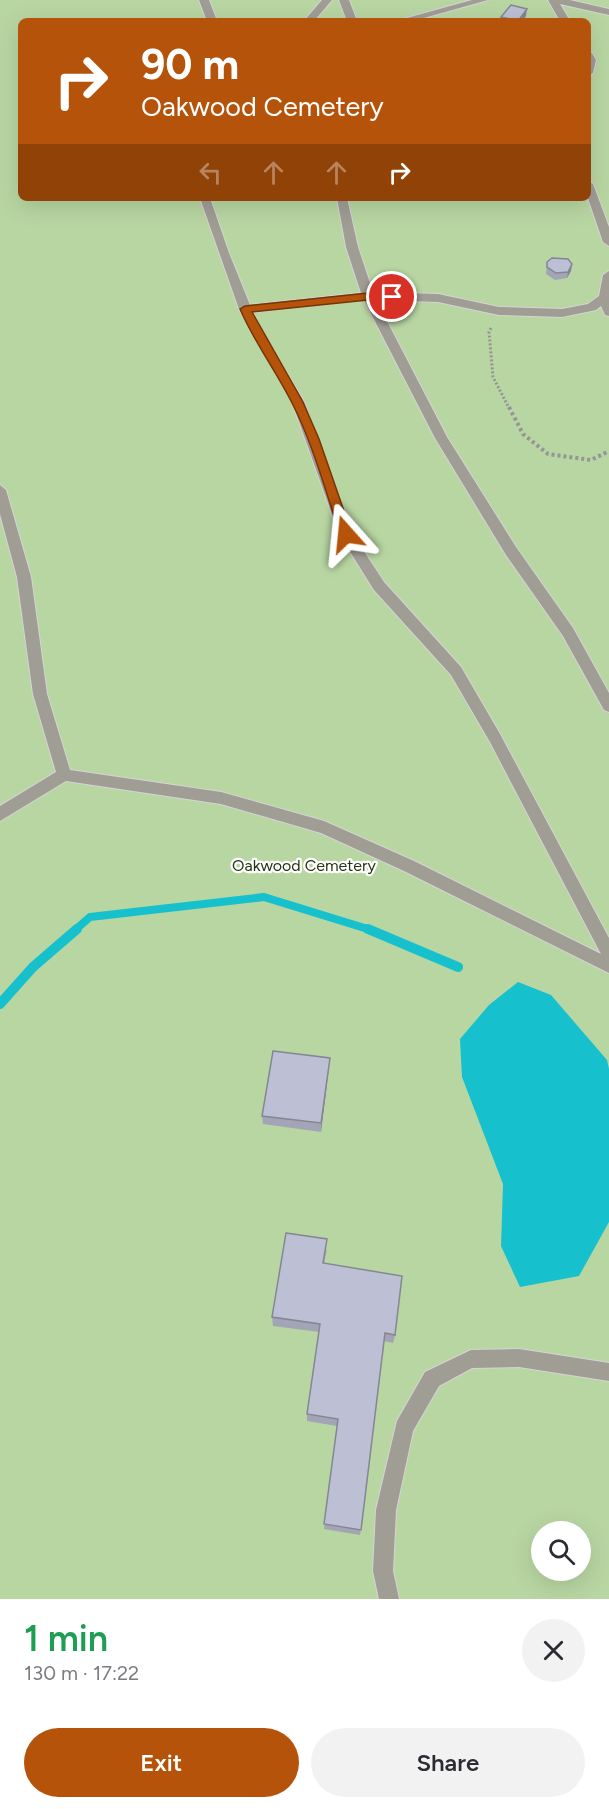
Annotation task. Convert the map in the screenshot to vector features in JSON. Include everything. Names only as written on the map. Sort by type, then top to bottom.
[{"type":"lane","points":[[204,0],[211,18]]},
{"type":"lane","points":[[312,18],[327,0]]},
{"type":"lane","points":[[344,0],[351,18]]},
{"type":"lane","points":[[413,18],[483,0]]},
{"type":"lane","points":[[555,0],[609,12]]},
{"type":"lane","points":[[555,0],[564,18]]},
{"type":"lane","points":[[591,192],[609,242]]},
{"type":"lane","points":[[206,201],[245,309],[298,402],[314,439],[346,534],[379,586],[456,671],[495,738],[609,954]]},
{"type":"lane","points":[[343,201],[352,247],[368,296],[441,438],[511,551],[568,632],[609,706]]},
{"type":"lane","points":[[609,275],[604,298],[609,312]]},
{"type":"lane","points":[[245,309],[368,296],[438,298],[499,311],[562,313],[592,307],[604,298]]},
{"type":"lane","points":[[0,490],[24,577],[40,694],[64,775]]},
{"type":"lane","points":[[0,815],[13,804],[64,775],[221,798],[324,827],[409,866],[609,966]]},
{"type":"lane","points":[[389,1599],[383,1572],[386,1510],[404,1428],[432,1379],[471,1359],[519,1358],[609,1372]]},
{"type":"path","points":[[499,311],[489,332],[493,377],[523,434],[548,454],[591,460],[609,451]]},
{"type":"green space","name":"Oakwood Cemetery","points":[[0,0],[609,0],[609,1599],[0,1599]]},
{"type":"water","points":[[518,982],[551,995],[607,1060],[609,1069],[609,1222],[579,1276],[520,1287],[501,1246],[503,1184],[462,1077],[460,1039],[489,1005]]},
{"type":"building","points":[[511,5],[527,9],[520,18],[501,17]]},
{"type":"building","points":[[552,258],[568,259],[572,264],[568,272],[556,273],[547,267],[547,262]]},
{"type":"building","points":[[273,1051],[330,1058],[321,1123],[262,1116]]},
{"type":"building","points":[[286,1233],[327,1239],[323,1263],[402,1276],[395,1335],[385,1333],[361,1530],[324,1524],[338,1419],[307,1414],[320,1324],[272,1317]]},
{"type":"waterway","points":[[75,930],[90,917],[264,897],[369,929]]},
{"type":"waterway","points":[[0,1004],[33,967],[77,929]]},
{"type":"waterway","points":[[369,929],[458,967]]},
{"type":"route","points":[[346,534],[314,439],[298,402],[245,309],[368,296],[392,297]]}]
